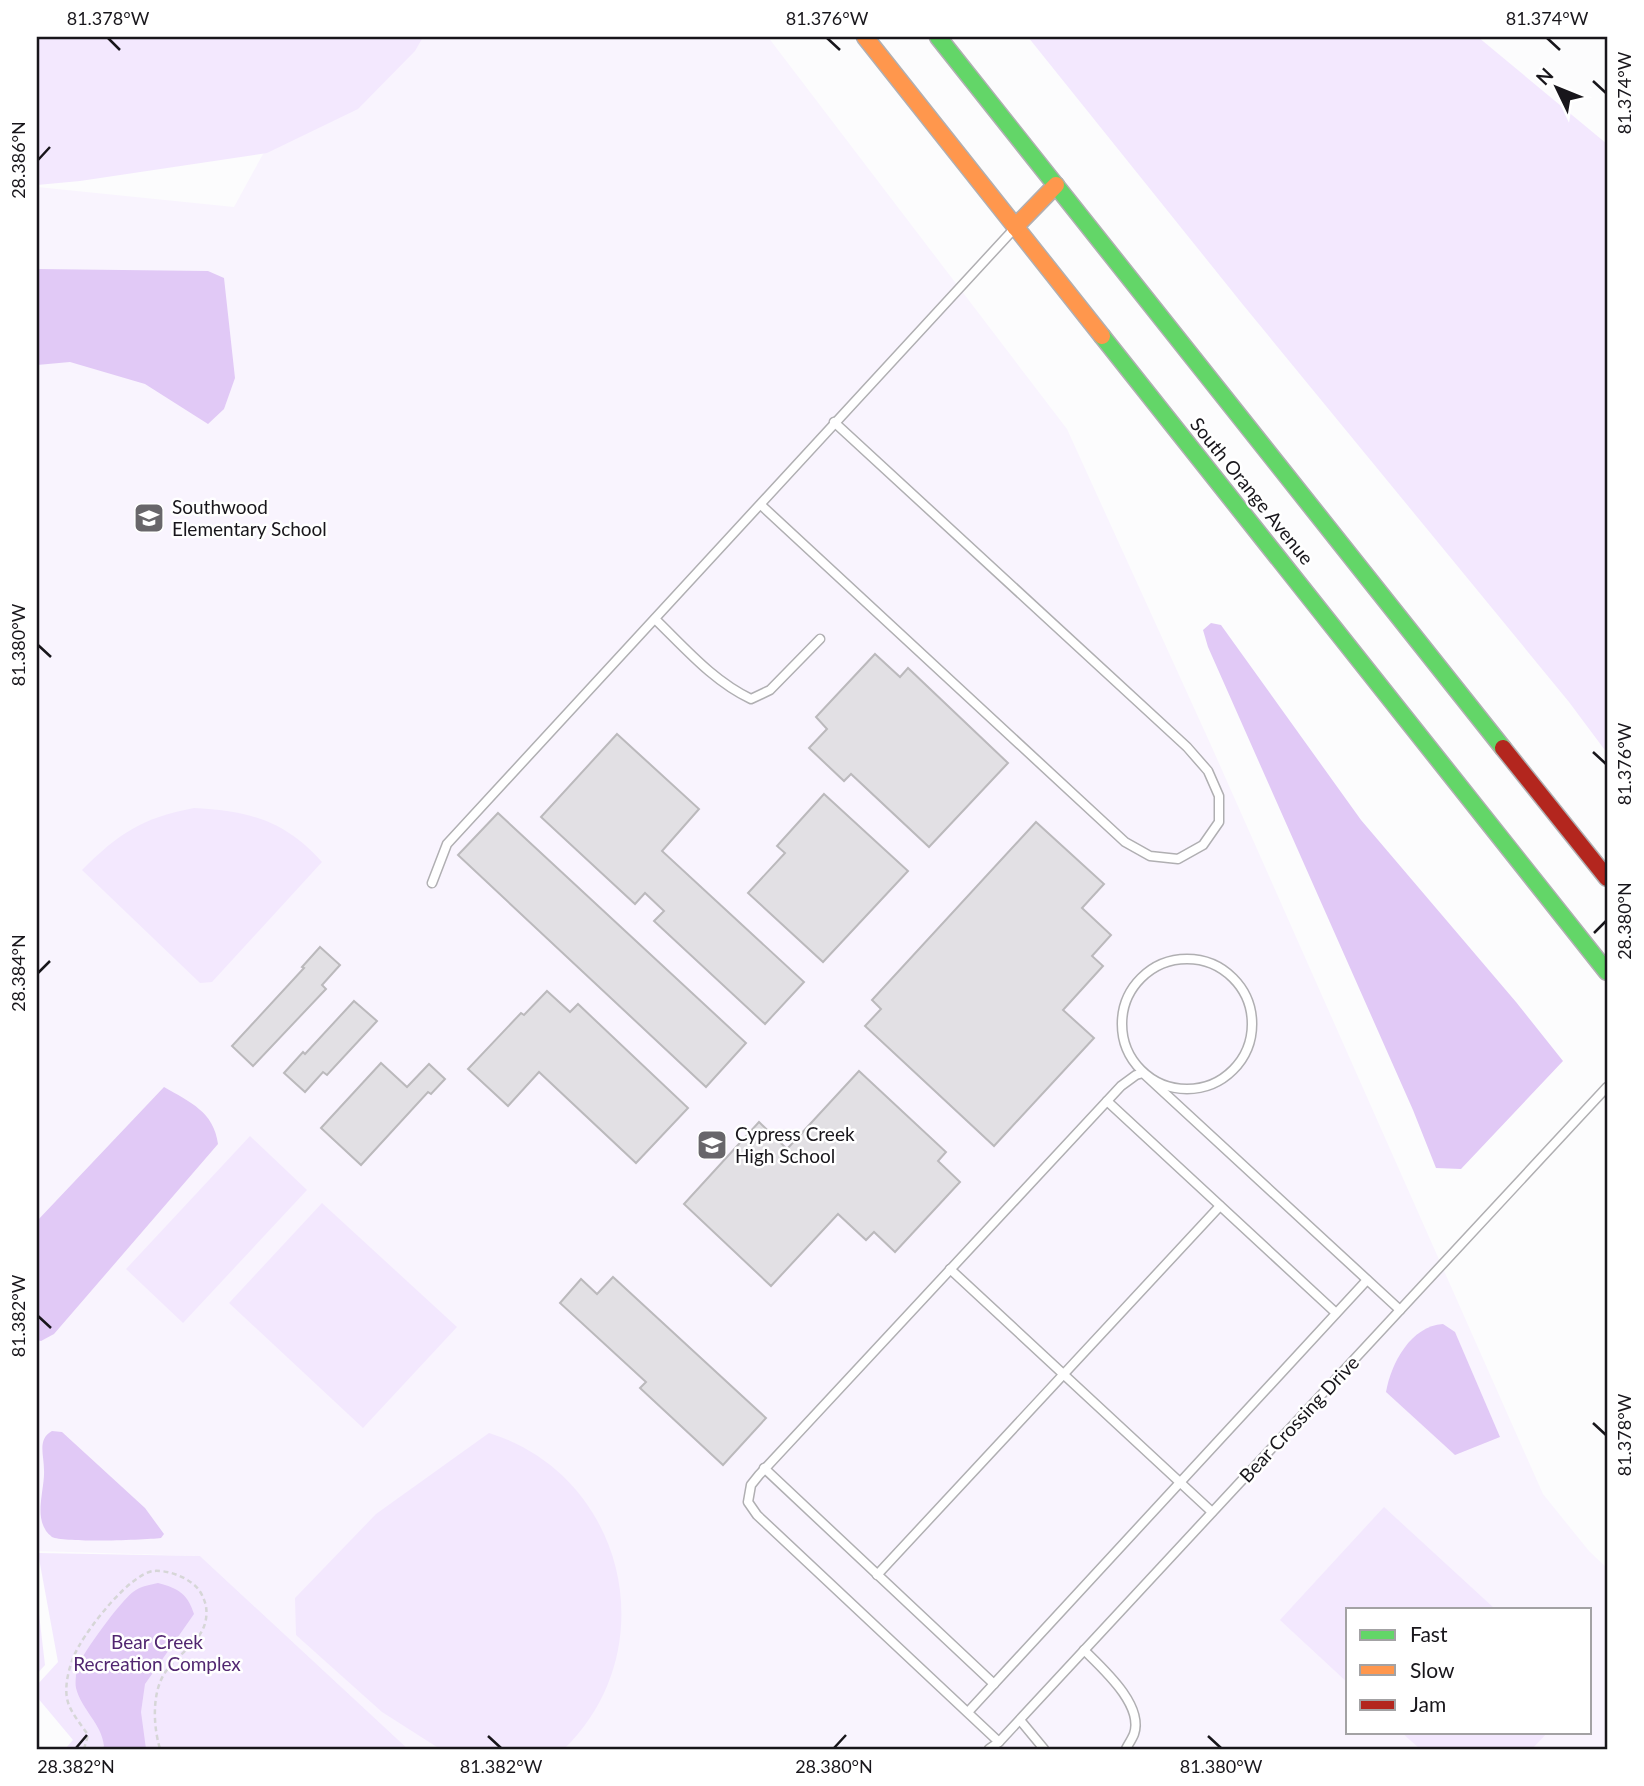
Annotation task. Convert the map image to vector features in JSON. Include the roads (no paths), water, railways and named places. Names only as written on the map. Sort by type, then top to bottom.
[{"type":"main road","name":"South Orange Avenue","points":[[864,37],[1607,972]]},
{"type":"main road","name":"South Orange Avenue","points":[[938,37],[1607,878]]},
{"type":"main road","points":[[1015,227],[1056,186]]},
{"type":"lane","points":[[432,883],[447,844],[1015,227]]},
{"type":"lane","points":[[761,505],[1125,842],[1150,856],[1178,859],[1203,845],[1219,822],[1219,796],[1209,771],[1187,747],[834,422]]},
{"type":"lane","points":[[655,619],[713,675],[734,691],[751,699],[770,690],[820,639]]},
{"type":"lane","points":[[1143,1073],[1158,1083],[1176,1089],[1195,1089],[1217,1083],[1234,1069],[1247,1051],[1252,1029],[1251,1007],[1241,987],[1226,971],[1206,961],[1185,959],[1163,963],[1146,973],[1133,986],[1125,1003],[1123,1041],[1131,1058],[1143,1073],[1400,1310]]},
{"type":"lane","points":[[999,1741],[751,1509],[748,1492],[764,1468],[1107,1101],[1129,1079],[1143,1073]]},
{"type":"lane","name":"Bear Crossing Drive","points":[[989,1749],[1020,1720],[1607,1087]]},
{"type":"lane","points":[[1107,1101],[1336,1313]]},
{"type":"lane","points":[[877,1575],[1220,1206]]},
{"type":"lane","points":[[950,1269],[1212,1513]]},
{"type":"lane","points":[[968,1712],[1367,1280]]},
{"type":"lane","points":[[764,1468],[993,1684]]},
{"type":"lane","points":[[1084,1650],[1125,1696],[1135,1715],[1135,1733],[1126,1749]]},
{"type":"lane","points":[[1020,1720],[1044,1749]]},
{"type":"place","name":"Southwood Elementary School","points":[[149,518]]},
{"type":"place","name":"Cypress Creek High School","points":[[712,1145]]},
{"type":"park label","name":"Bear Creek Recreation Complex","points":[[157,1653]]}]
